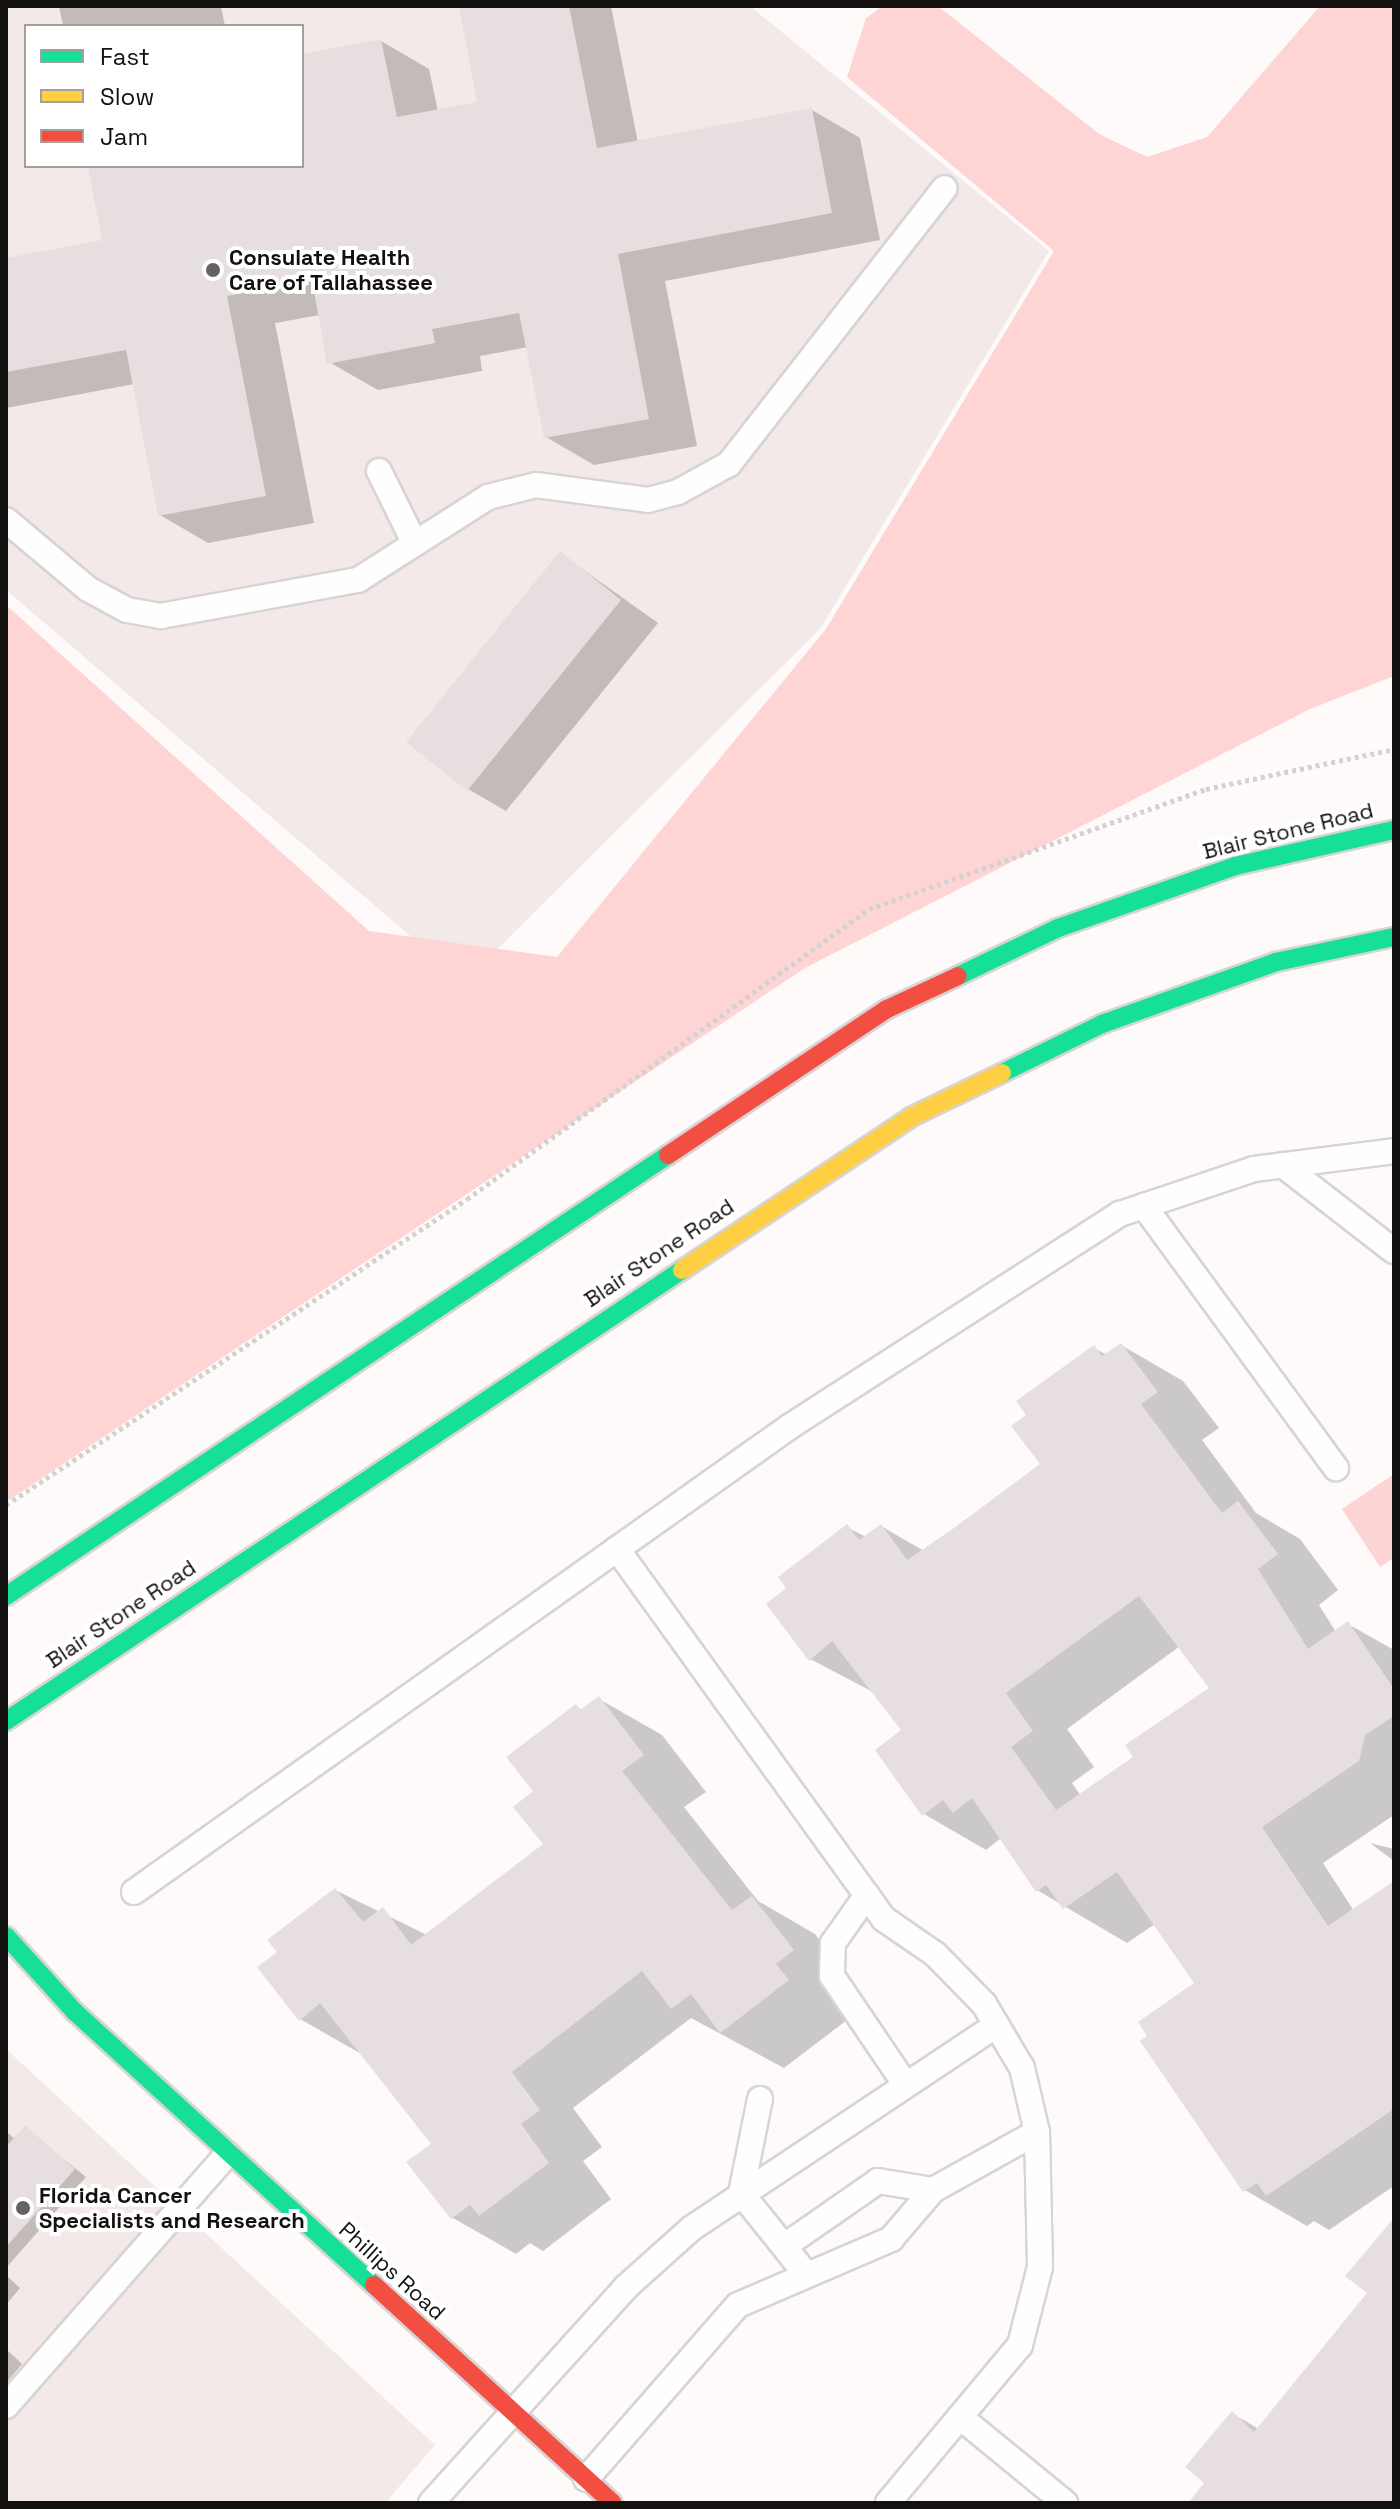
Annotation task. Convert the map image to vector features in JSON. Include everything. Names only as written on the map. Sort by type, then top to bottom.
[{"type":"main road","name":"Blair Stone Road","points":[[6,1596],[887,1009],[1058,928],[1235,866],[1394,830]]},
{"type":"main road","name":"Blair Stone Road","points":[[6,1721],[911,1117],[1102,1024],[1276,962],[1394,937]]},
{"type":"main road","name":"Phillips Road","points":[[6,1936],[227,2154],[613,2503]]},
{"type":"lane","points":[[6,520],[88,589],[127,610],[161,616],[358,580],[488,497],[536,485],[648,500],[708,481],[729,464],[945,188]]},
{"type":"lane","points":[[379,471],[415,544]]},
{"type":"lane","points":[[134,1892],[617,1549],[1014,1279],[1144,1206],[1283,1165],[1394,1151]]},
{"type":"lane","points":[[1283,1165],[1394,1251]]},
{"type":"lane","points":[[1144,1206],[1336,1468]]},
{"type":"lane","points":[[617,1549],[884,1919],[945,1964],[996,2025],[1022,2068],[1037,2132],[1040,2267],[1020,2345],[888,2503]]},
{"type":"lane","points":[[867,1895],[833,1943],[832,1976],[905,2084]]},
{"type":"lane","points":[[431,2503],[510,2411],[626,2287],[741,2193],[996,2025]]},
{"type":"lane","points":[[741,2193],[760,2099]]},
{"type":"lane","points":[[586,2479],[738,2305],[805,2273],[891,2239],[933,2190],[1037,2132]]},
{"type":"lane","points":[[6,2406],[227,2154]]},
{"type":"lane","points":[[786,2245],[878,2181],[933,2190]]},
{"type":"lane","points":[[741,2193],[786,2245],[805,2273]]},
{"type":"lane","points":[[960,2417],[1065,2503]]},
{"type":"path","points":[[6,1505],[467,1199],[869,909],[1206,789],[1394,749]]},
{"type":"shaded area","points":[[6,6],[750,6],[1049,251],[820,629],[464,982],[6,590]]},
{"type":"shaded area","points":[[883,6],[938,6],[1099,134],[1147,157],[1207,137],[1320,6],[1394,6],[1394,676],[1310,709],[805,968],[6,1502],[6,605],[369,931],[557,957],[826,629],[1054,251],[847,77],[866,18]]},
{"type":"shaded area","points":[[1394,1474],[1394,1558],[1380,1567],[1342,1509]]},
{"type":"shaded area","points":[[6,2049],[435,2445],[385,2503],[6,2503]]},
{"type":"building","name":"Consulate Health Care of Tallahassee","points":[[459,6],[569,6],[597,148],[812,108],[832,213],[618,254],[649,419],[544,438],[519,313],[432,329],[435,343],[327,364],[312,280],[227,296],[266,496],[158,516],[126,350],[6,372],[6,258],[102,240],[88,168],[304,168],[304,54],[381,39],[397,117],[477,102]]},
{"type":"building","points":[[560,551],[621,600],[467,791],[406,742]]},
{"type":"building","points":[[1121,1343],[1158,1392],[1141,1404],[1222,1513],[1238,1501],[1278,1554],[1258,1569],[1308,1649],[1348,1621],[1394,1689],[1394,1716],[1365,1735],[1359,1761],[1262,1827],[1328,1926],[1394,1881],[1394,2109],[1266,2196],[1257,2183],[1243,2192],[1140,2041],[1147,2036],[1138,2022],[1194,1983],[1117,1872],[1063,1909],[1046,1885],[1036,1892],[972,1798],[953,1813],[943,1800],[922,1816],[875,1750],[901,1730],[832,1641],[809,1661],[766,1604],[786,1588],[778,1577],[847,1524],[859,1540],[881,1524],[907,1560],[954,1528],[1040,1464],[1011,1426],[1026,1415],[1016,1401],[1094,1345],[1102,1356]],"holes":[[[1139,1596],[1209,1688],[1125,1745],[1133,1757],[1056,1810],[1011,1747],[1033,1731],[1006,1693]]]},
{"type":"building","points":[[599,1696],[644,1755],[622,1771],[732,1910],[752,1896],[794,1950],[776,1964],[789,1980],[720,2033],[691,1994],[671,2009],[642,1971],[512,2072],[540,2110],[521,2124],[549,2163],[479,2216],[470,2205],[451,2219],[406,2162],[431,2144],[320,2003],[299,2021],[257,1967],[277,1952],[267,1940],[335,1888],[363,1922],[383,1907],[411,1945],[543,1844],[513,1807],[533,1791],[506,1757],[576,1704],[580,1710]]},
{"type":"building","name":"Florida Cancer Specialists and Research","points":[[25,2125],[75,2169],[6,2247],[6,2147]]},
{"type":"building","points":[[1394,2218],[1394,2503],[1188,2503],[1204,2483],[1185,2467],[1232,2411],[1254,2432],[1367,2293],[1345,2276]]},
{"type":"traffic: fast","points":[[958,976],[1058,928],[1235,866],[1394,830]]},
{"type":"traffic: fast","points":[[1002,1073],[1102,1024],[1276,962],[1394,937]]},
{"type":"traffic: fast","points":[[6,1596],[668,1155]]},
{"type":"traffic: fast","points":[[6,1721],[682,1270]]},
{"type":"traffic: fast","points":[[6,1936],[75,2012],[374,2285]]},
{"type":"traffic: slow","points":[[682,1270],[911,1117],[1002,1073]]},
{"type":"traffic: jam","points":[[668,1155],[887,1009],[958,976]]},
{"type":"traffic: jam","points":[[374,2285],[613,2503]]},
{"type":"place","name":"Consulate Health Care of Tallahassee","points":[[213,270]]},
{"type":"place","name":"Florida Cancer Specialists and Research","points":[[23,2208]]}]
